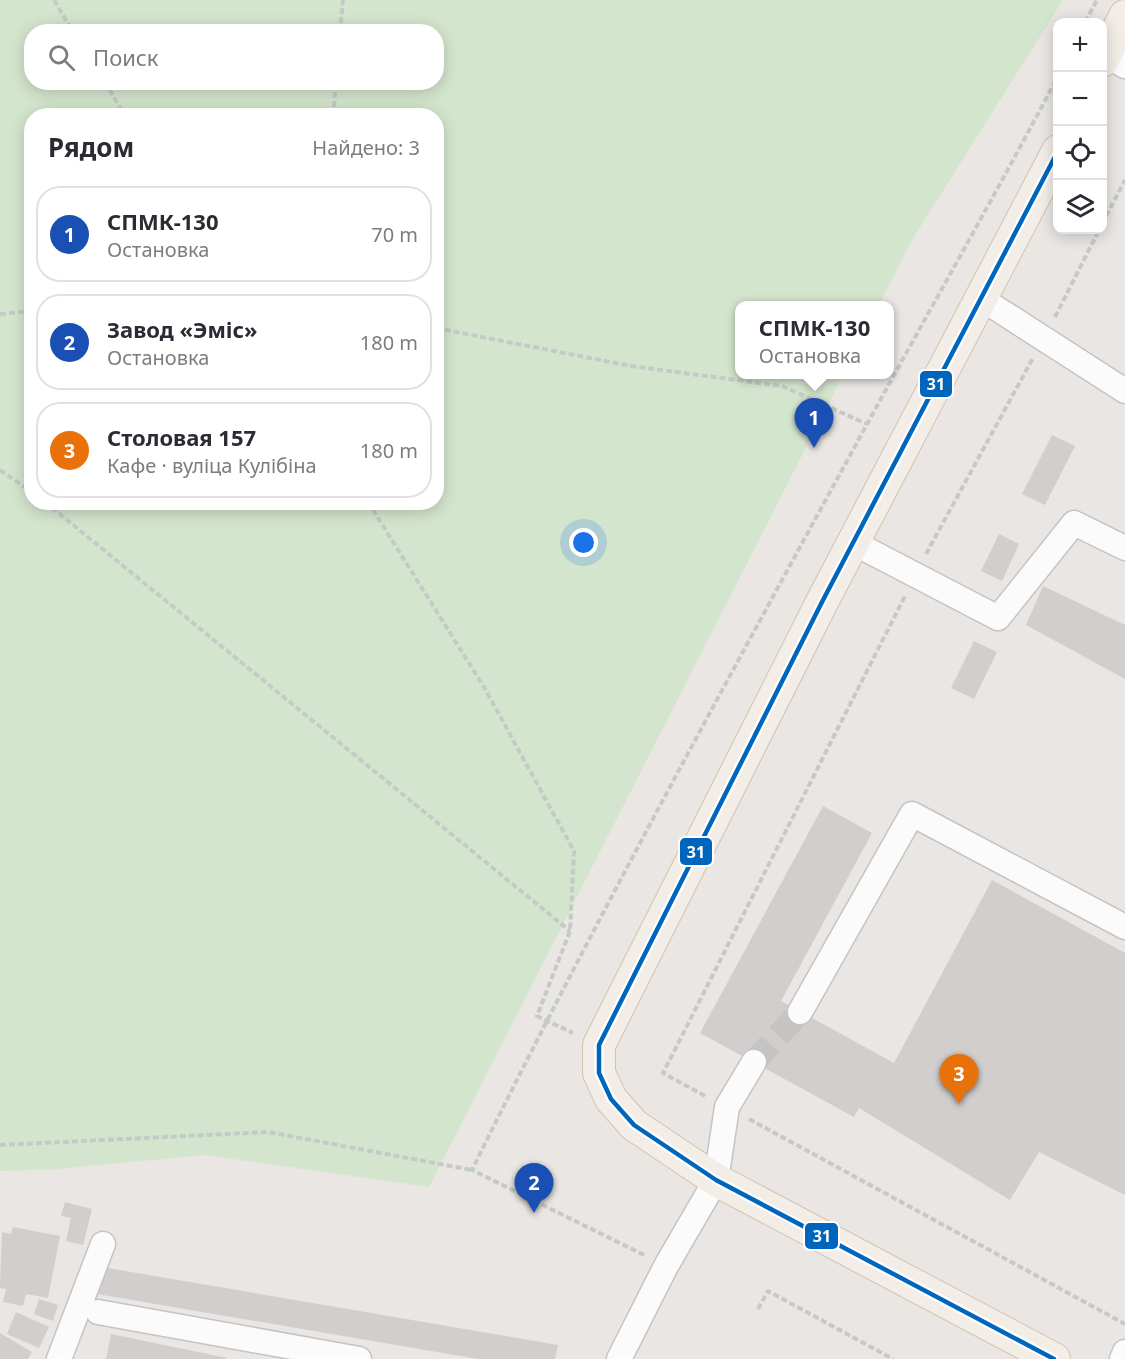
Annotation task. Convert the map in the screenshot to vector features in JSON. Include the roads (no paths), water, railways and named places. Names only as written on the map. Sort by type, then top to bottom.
[{"type":"main road","points":[[1111,61],[1125,16]]},
{"type":"main road","points":[[1053,161],[854,543],[599,1045],[599,1073],[611,1099],[634,1125],[716,1180],[1054,1359]]},
{"type":"street","points":[[982,299],[1125,391]]},
{"type":"street","points":[[854,543],[998,618],[1074,523],[1125,548]]},
{"type":"street","points":[[800,1012],[912,814],[1125,927]]},
{"type":"street","points":[[622,1358],[666,1266],[716,1180],[727,1107],[754,1062]]},
{"type":"street","points":[[59,1359],[103,1244]]},
{"type":"street","points":[[98,1312],[359,1359]]},
{"type":"street","points":[[1122,1359],[1125,1352]]},
{"type":"tunnel","points":[[754,1062],[800,1012]]},
{"type":"place","name":"СПМК-130","points":[[814,448]]},
{"type":"place","name":"Столовая 157","points":[[959,1104]]},
{"type":"place","name":"Завод «Эміс»","points":[[534,1213]]}]
